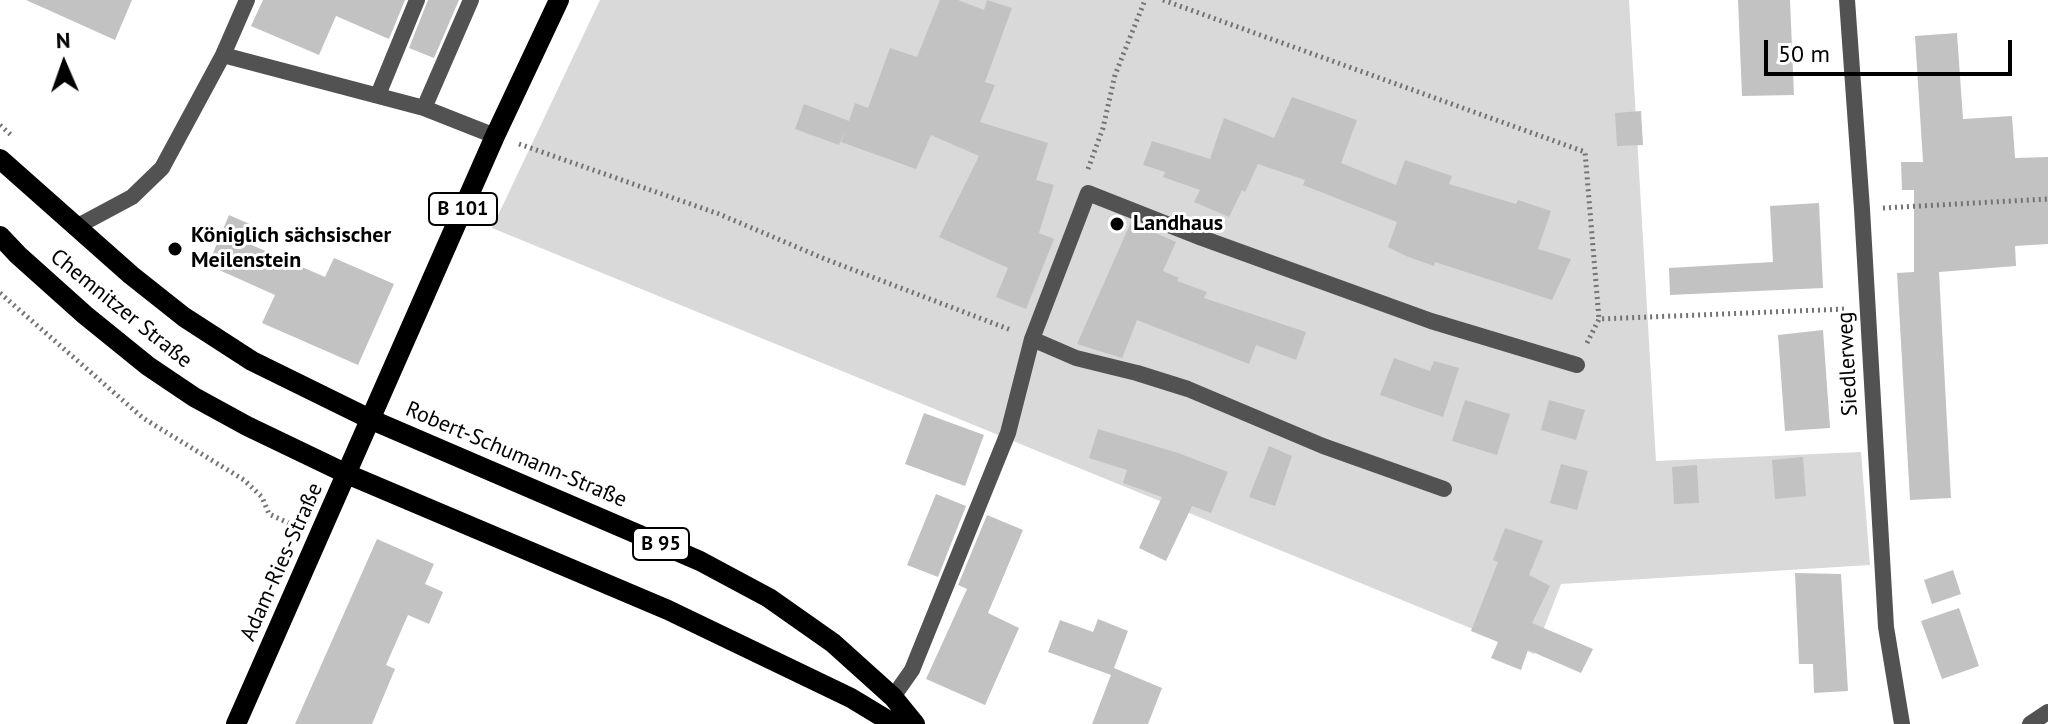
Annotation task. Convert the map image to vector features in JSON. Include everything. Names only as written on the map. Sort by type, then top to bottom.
[{"type":"main road","name":"B 101","points":[[372,420],[495,136],[559,0]]},
{"type":"main road","name":"Chemnitzer Straße","points":[[0,159],[184,317],[252,361],[372,420]]},
{"type":"main road","name":"Chemnitzer Straße","points":[[0,236],[85,315],[148,366],[194,397],[247,426],[347,474]]},
{"type":"main road","name":"Adam-Ries-Straße","points":[[236,724],[372,420]]},
{"type":"main road","name":"Robert-Schumann-Straße","points":[[372,420],[700,561],[782,607],[833,643],[893,697],[915,724]]},
{"type":"main road","name":"B 95","points":[[347,474],[668,610],[851,698],[894,724]]},
{"type":"street","points":[[76,227],[132,197],[162,168],[223,55],[247,0]]},
{"type":"street","points":[[378,95],[417,0]]},
{"type":"street","points":[[424,108],[471,0]]},
{"type":"street","name":"Siedlerweg","points":[[1847,0],[1886,627],[1902,718]]},
{"type":"street","points":[[223,55],[424,108],[495,136]]},
{"type":"street","points":[[893,697],[912,670],[1008,433],[1032,339],[1088,193],[1417,316],[1577,365]]},
{"type":"street","points":[[1032,339],[1076,358],[1188,389],[1323,446],[1444,489]]},
{"type":"street","points":[[2030,724],[2048,712]]},
{"type":"street","points":[[1902,718],[1917,724]]},
{"type":"path","points":[[1088,193],[1079,191],[1103,128],[1115,75],[1145,0]]},
{"type":"path","points":[[1163,0],[1585,152],[1599,319],[1577,365]]},
{"type":"path","points":[[0,125],[23,145]]},
{"type":"path","points":[[495,136],[719,214],[839,265],[1032,339]]},
{"type":"path","points":[[1862,209],[2048,199]]},
{"type":"path","points":[[0,293],[143,418],[244,480],[262,497],[269,514],[320,537]]},
{"type":"path","points":[[1599,319],[1867,308]]},
{"type":"shaded area","points":[[600,0],[1629,0],[1656,461],[1861,452],[1870,565],[1561,584],[1534,654],[492,228]]},
{"type":"building","points":[[26,0],[132,0],[115,40]]},
{"type":"building","points":[[263,0],[405,0],[389,39],[336,16],[319,55],[251,26]]},
{"type":"building","points":[[428,0],[459,0],[434,58],[409,48]]},
{"type":"building","points":[[940,0],[958,0],[984,10],[987,0],[1012,8],[985,82],[995,85],[980,122],[1048,143],[1036,180],[1054,185],[1039,233],[1054,239],[1026,309],[996,297],[1008,268],[939,237],[979,156],[931,135],[916,169],[841,142],[846,129],[839,145],[795,129],[804,104],[849,121],[855,103],[868,108],[890,48],[917,57]]},
{"type":"building","points":[[1738,0],[1790,0],[1794,95],[1742,96]]},
{"type":"building","points":[[1957,33],[1963,119],[2012,116],[2015,158],[2048,157],[2048,244],[2015,246],[2016,266],[1939,272],[1951,498],[1910,500],[1897,273],[1914,272],[1914,190],[1902,190],[1901,162],[1923,162],[1915,36]]},
{"type":"building","points":[[1292,97],[1357,120],[1341,163],[1396,185],[1405,160],[1452,176],[1449,184],[1551,211],[1538,249],[1571,259],[1552,300],[1435,262],[1434,266],[1406,256],[1388,247],[1397,222],[1303,185],[1305,180],[1258,164],[1229,217],[1194,202],[1200,190],[1163,177],[1165,172],[1143,165],[1152,141],[1210,159],[1224,118],[1274,138]]},
{"type":"building","points":[[1641,111],[1643,145],[1617,146],[1615,113]]},
{"type":"building","points":[[1819,203],[1823,288],[1670,295],[1669,268],[1773,262],[1770,206]]},
{"type":"building","points":[[229,215],[254,226],[247,243],[325,277],[334,258],[394,284],[358,365],[262,323],[275,295],[208,265]]},
{"type":"building","points":[[1131,222],[1176,242],[1163,271],[1179,278],[1177,281],[1207,292],[1204,298],[1306,332],[1296,360],[1256,345],[1249,364],[1137,320],[1122,358],[1077,344]]},
{"type":"building","points":[[1823,330],[1830,428],[1785,431],[1778,335]]},
{"type":"building","points":[[1394,358],[1430,371],[1434,361],[1459,368],[1443,417],[1380,395]]},
{"type":"building","points":[[1465,400],[1510,414],[1497,455],[1452,441]]},
{"type":"building","points":[[1549,400],[1585,410],[1576,440],[1541,430]]},
{"type":"building","points":[[924,413],[984,435],[965,486],[905,464]]},
{"type":"building","points":[[1098,429],[1228,472],[1211,513],[1192,506],[1166,561],[1139,548],[1162,497],[1123,483],[1127,470],[1089,458]]},
{"type":"building","points":[[1269,446],[1292,456],[1275,506],[1249,497]]},
{"type":"building","points":[[1803,457],[1806,496],[1775,499],[1772,460]]},
{"type":"building","points":[[1561,464],[1588,471],[1577,510],[1550,503]]},
{"type":"building","points":[[1697,465],[1699,503],[1674,504],[1672,467]]},
{"type":"building","points":[[936,494],[966,506],[938,577],[907,565]]},
{"type":"building","points":[[987,515],[1023,530],[988,613],[1019,628],[985,705],[926,679],[967,589],[958,585]]},
{"type":"building","points":[[1505,528],[1543,541],[1529,575],[1550,586],[1532,623],[1593,649],[1581,673],[1528,650],[1521,670],[1491,658],[1498,642],[1471,631],[1498,562],[1493,560]]},
{"type":"building","points":[[377,539],[434,564],[425,584],[443,592],[429,624],[408,615],[386,665],[395,669],[372,724],[295,724]]},
{"type":"building","points":[[1953,570],[1961,594],[1932,604],[1924,580]]},
{"type":"building","points":[[1795,573],[1841,574],[1848,691],[1814,693],[1813,664],[1799,664]]},
{"type":"building","points":[[1959,608],[1979,666],[1942,679],[1921,621]]},
{"type":"building","points":[[1098,619],[1128,631],[1114,668],[1162,688],[1148,724],[1092,724],[1111,675],[1048,652],[1060,620],[1093,632]]},
{"type":"place","name":"Landhaus","points":[[1117,224]]},
{"type":"place","name":"Königlich sächsischer Meilenstein","points":[[175,249]]}]
